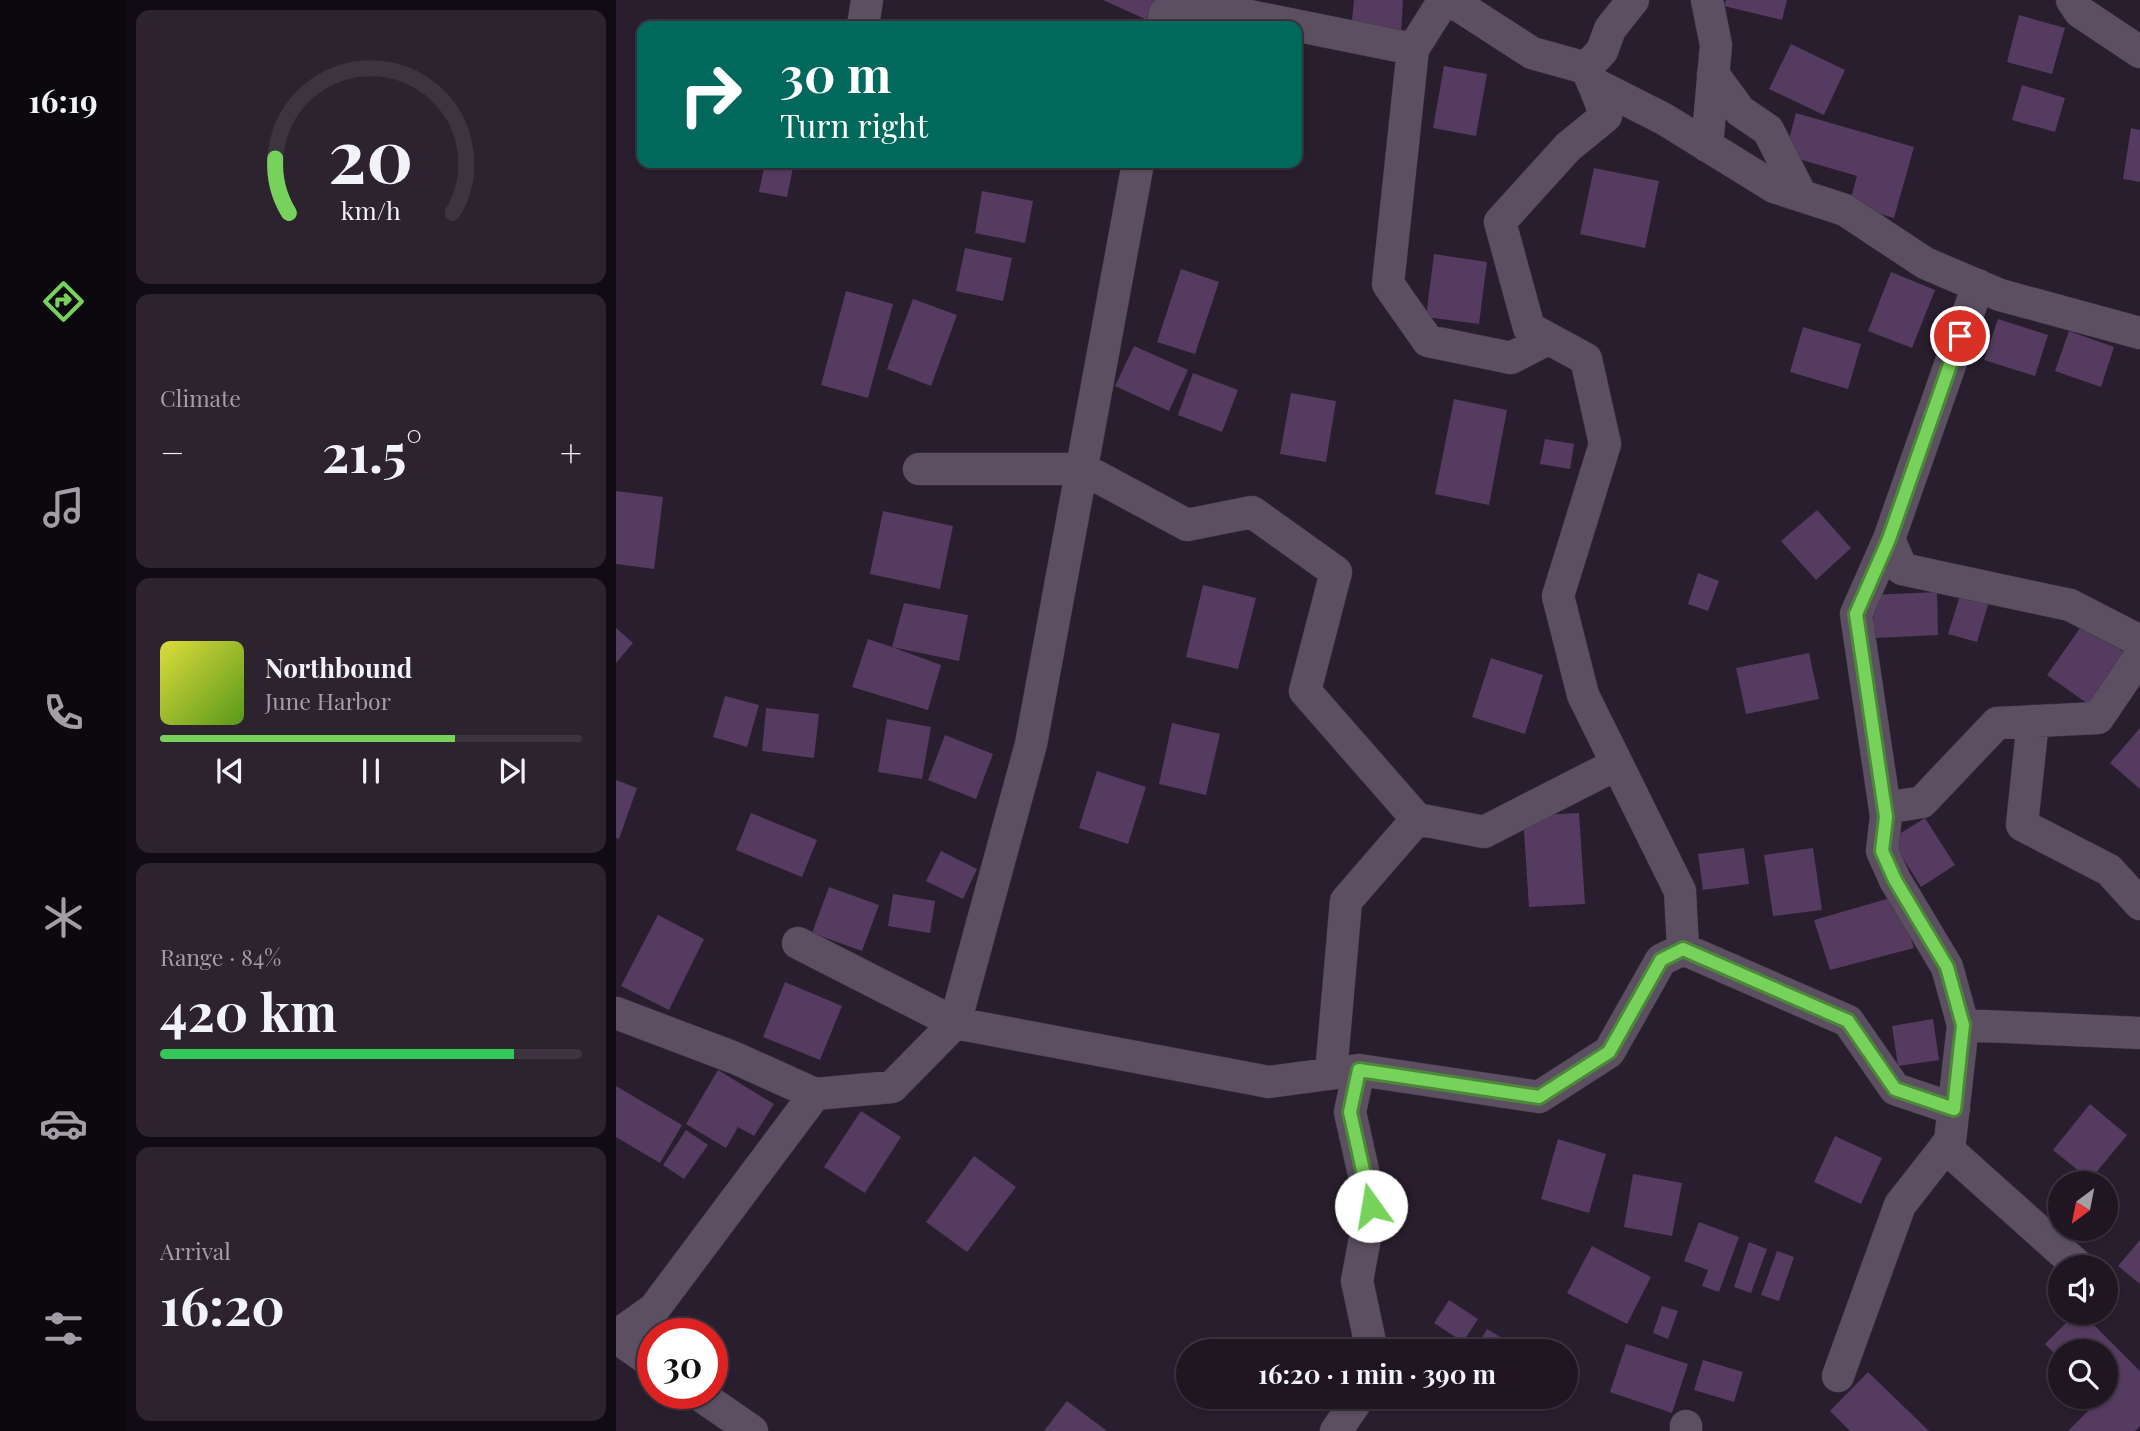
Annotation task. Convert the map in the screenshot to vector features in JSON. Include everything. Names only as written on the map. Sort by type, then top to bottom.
[{"type":"street","points":[[864,21],[867,0]]},
{"type":"street","points":[[1444,0],[1413,49],[1388,284],[1428,341],[1511,358],[1548,339]]},
{"type":"street","points":[[1450,0],[1532,53],[1589,76],[1774,187],[1845,210],[1924,263],[2000,295],[2140,332]]},
{"type":"street","points":[[1589,76],[1610,29],[1633,0]]},
{"type":"street","points":[[1707,0],[1716,45],[1707,145]]},
{"type":"street","points":[[2072,0],[2081,12],[2140,52]]},
{"type":"street","points":[[1173,12],[1195,5],[1274,21]]},
{"type":"street","points":[[1302,27],[1413,49]]},
{"type":"street","points":[[1713,74],[1740,111],[1768,130],[1801,195]]},
{"type":"street","points":[[1589,76],[1606,116],[1567,147],[1500,222],[1529,328],[1586,359],[1605,444],[1558,596],[1583,695],[1680,891],[1683,949]]},
{"type":"street","points":[[616,1013],[735,1058],[814,1094],[892,1087],[955,1024],[1031,744],[1137,168]]},
{"type":"street","points":[[1838,1376],[1900,1205],[1950,1141],[1963,1025],[1947,967],[1895,880],[1882,851],[1885,808],[1856,614],[1889,539],[1978,285]]},
{"type":"street","points":[[919,469],[1083,469],[1187,525],[1252,512],[1336,572],[1305,691],[1417,819],[1484,832],[1617,764]]},
{"type":"street","points":[[1889,539],[1902,569],[2070,605],[2140,641]]},
{"type":"street","points":[[1885,808],[1922,802],[1997,723],[2098,718],[2140,656]]},
{"type":"street","points":[[2033,721],[2022,825],[2109,870],[2140,904]]},
{"type":"street","points":[[1369,1339],[1357,1281],[1371,1206],[1350,1112],[1345,1071],[1346,901],[1417,819]]},
{"type":"street","points":[[798,943],[955,1024],[1269,1082],[1345,1071],[1539,1097],[1609,1052],[1661,960],[1683,949]]},
{"type":"street","points":[[1683,949],[1848,1021],[1895,1089],[1954,1109]]},
{"type":"street","points":[[1963,1025],[2140,1033]]},
{"type":"street","points":[[637,1352],[616,1337],[654,1309],[814,1094]]},
{"type":"street","points":[[1945,1147],[2066,1255]]},
{"type":"street","points":[[720,1409],[752,1431]]},
{"type":"street","points":[[1336,1431],[1351,1409]]},
{"type":"building","points":[[1103,0],[1155,0],[1147,20]]},
{"type":"building","points":[[1354,0],[1403,0],[1401,34],[1351,30]]},
{"type":"building","points":[[1726,0],[1787,0],[1782,20],[1724,6]]},
{"type":"building","points":[[2019,15],[2065,28],[2052,74],[2007,62]]},
{"type":"building","points":[[1791,44],[1845,70],[1824,115],[1769,89]]},
{"type":"building","points":[[1444,66],[1487,74],[1476,136],[1433,128]]},
{"type":"building","points":[[2022,85],[2065,98],[2055,132],[2012,120]]},
{"type":"building","points":[[1796,113],[1914,147],[1894,218],[1849,205],[1857,176],[1785,155]]},
{"type":"building","points":[[2131,128],[2140,130],[2140,182],[2123,179]]},
{"type":"building","points":[[764,168],[793,168],[787,197],[759,192]]},
{"type":"building","points":[[1594,168],[1659,181],[1645,248],[1580,234]]},
{"type":"building","points":[[982,191],[1033,201],[1025,243],[975,233]]},
{"type":"building","points":[[965,248],[1012,258],[1003,301],[956,291]]},
{"type":"building","points":[[1434,254],[1487,262],[1479,324],[1426,317]]},
{"type":"building","points":[[1181,269],[1219,282],[1195,354],[1157,342]]},
{"type":"building","points":[[1891,272],[1935,290],[1912,348],[1868,331]]},
{"type":"building","points":[[846,291],[893,304],[868,398],[821,385]]},
{"type":"building","points":[[913,299],[957,315],[931,386],[887,369]]},
{"type":"building","points":[[1998,319],[2048,335],[2035,376],[1984,360]]},
{"type":"building","points":[[1803,327],[1861,344],[1848,389],[1790,372]]},
{"type":"building","points":[[2069,331],[2114,347],[2101,387],[2055,371]]},
{"type":"building","points":[[1134,346],[1188,370],[1169,411],[1115,386]]},
{"type":"building","points":[[1193,373],[1238,390],[1222,432],[1178,415]]},
{"type":"building","points":[[1291,393],[1336,401],[1326,462],[1280,454]]},
{"type":"building","points":[[1454,399],[1507,410],[1489,505],[1435,494]]},
{"type":"building","points":[[1545,439],[1574,444],[1570,469],[1540,464]]},
{"type":"building","points":[[616,491],[663,497],[654,569],[616,564]]},
{"type":"building","points":[[1817,510],[1851,548],[1816,580],[1781,541]]},
{"type":"building","points":[[883,511],[953,526],[940,589],[870,574]]},
{"type":"building","points":[[1698,573],[1719,581],[1708,611],[1688,604]]},
{"type":"building","points":[[1203,585],[1256,598],[1238,669],[1186,657]]},
{"type":"building","points":[[1962,589],[1990,598],[1977,642],[1948,634]]},
{"type":"building","points":[[1937,592],[1938,635],[1874,638],[1872,595]]},
{"type":"building","points":[[904,603],[968,615],[959,661],[892,647]]},
{"type":"building","points":[[2083,624],[2128,655],[2091,706],[2047,675]]},
{"type":"building","points":[[616,628],[633,643],[616,663]]},
{"type":"building","points":[[868,639],[941,665],[928,710],[852,687]]},
{"type":"building","points":[[1809,653],[1819,699],[1746,714],[1736,668]]},
{"type":"building","points":[[1491,658],[1543,675],[1525,734],[1472,717]]},
{"type":"building","points":[[725,696],[759,705],[747,747],[713,737]]},
{"type":"building","points":[[766,708],[819,714],[814,758],[762,751]]},
{"type":"building","points":[[887,719],[931,727],[922,779],[878,772]]},
{"type":"building","points":[[1172,723],[1220,734],[1206,795],[1159,784]]},
{"type":"building","points":[[2140,728],[2140,789],[2110,763]]},
{"type":"building","points":[[945,735],[993,754],[976,799],[928,780]]},
{"type":"building","points":[[1097,771],[1146,787],[1128,844],[1079,828]]},
{"type":"building","points":[[616,780],[637,788],[619,839],[616,838]]},
{"type":"building","points":[[751,813],[817,840],[802,877],[736,850]]},
{"type":"building","points":[[1579,813],[1585,904],[1529,907],[1523,816]]},
{"type":"building","points":[[1925,818],[1955,865],[1921,887],[1891,839]]},
{"type":"building","points":[[1744,848],[1749,884],[1703,890],[1698,854]]},
{"type":"building","points":[[1813,848],[1822,910],[1773,916],[1764,855]]},
{"type":"building","points":[[941,851],[977,869],[963,899],[926,881]]},
{"type":"building","points":[[829,887],[879,905],[862,951],[812,933]]},
{"type":"building","points":[[893,894],[935,901],[930,933],[888,926]]},
{"type":"building","points":[[1897,896],[1914,948],[1830,970],[1814,920]]},
{"type":"building","points":[[658,915],[704,939],[669,1010],[621,986]]},
{"type":"building","points":[[785,982],[842,1006],[820,1060],[763,1037]]},
{"type":"building","points":[[1933,1019],[1939,1060],[1898,1066],[1892,1026]]},
{"type":"building","points":[[718,1070],[774,1104],[754,1136],[738,1127],[726,1148],[686,1124]]},
{"type":"building","points":[[616,1086],[682,1125],[660,1163],[616,1137]]},
{"type":"building","points":[[2090,1104],[2127,1135],[2097,1171],[2079,1171],[2053,1150]]},
{"type":"building","points":[[861,1111],[901,1137],[865,1193],[824,1167]]},
{"type":"building","points":[[686,1130],[708,1145],[684,1179],[663,1165]]},
{"type":"building","points":[[1835,1136],[1882,1158],[1861,1204],[1814,1182]]},
{"type":"building","points":[[1558,1139],[1606,1154],[1589,1213],[1541,1199]]},
{"type":"building","points":[[974,1156],[1016,1187],[967,1252],[926,1222]]},
{"type":"building","points":[[1633,1174],[1682,1183],[1672,1236],[1624,1227]]},
{"type":"building","points":[[1699,1222],[1739,1237],[1719,1292],[1702,1286],[1708,1270],[1684,1261]]},
{"type":"building","points":[[2140,1240],[2140,1284],[2118,1266]]},
{"type":"building","points":[[1749,1242],[1767,1249],[1751,1293],[1734,1287]]},
{"type":"building","points":[[1592,1246],[1651,1277],[1627,1324],[1567,1293]]},
{"type":"building","points":[[1777,1251],[1794,1257],[1779,1301],[1761,1295]]},
{"type":"building","points":[[1449,1300],[1478,1319],[1465,1339],[1458,1339],[1434,1323]]},
{"type":"building","points":[[1662,1306],[1678,1311],[1668,1339],[1653,1333]]},
{"type":"building","points":[[2064,1325],[2094,1325],[2108,1339],[2050,1339]]},
{"type":"building","points":[[1487,1329],[1504,1339],[1481,1339]]},
{"type":"building","points":[[1626,1344],[1688,1364],[1672,1413],[1610,1392]]},
{"type":"building","points":[[2118,1349],[2140,1371],[2140,1426],[2135,1431],[2068,1431],[2090,1409],[2118,1409]]},
{"type":"building","points":[[1703,1360],[1743,1372],[1734,1402],[1694,1390]]},
{"type":"building","points":[[1868,1372],[1929,1431],[1850,1431],[1830,1411]]},
{"type":"building","points":[[1067,1401],[1107,1431],[1044,1431]]},
{"type":"route","points":[[1371,1206],[1350,1112],[1359,1070],[1539,1097],[1609,1052],[1661,960],[1683,949],[1848,1021],[1895,1089],[1954,1109],[1963,1025],[1947,967],[1895,880],[1882,851],[1886,817],[1856,614],[1889,539],[1960,336]]}]
